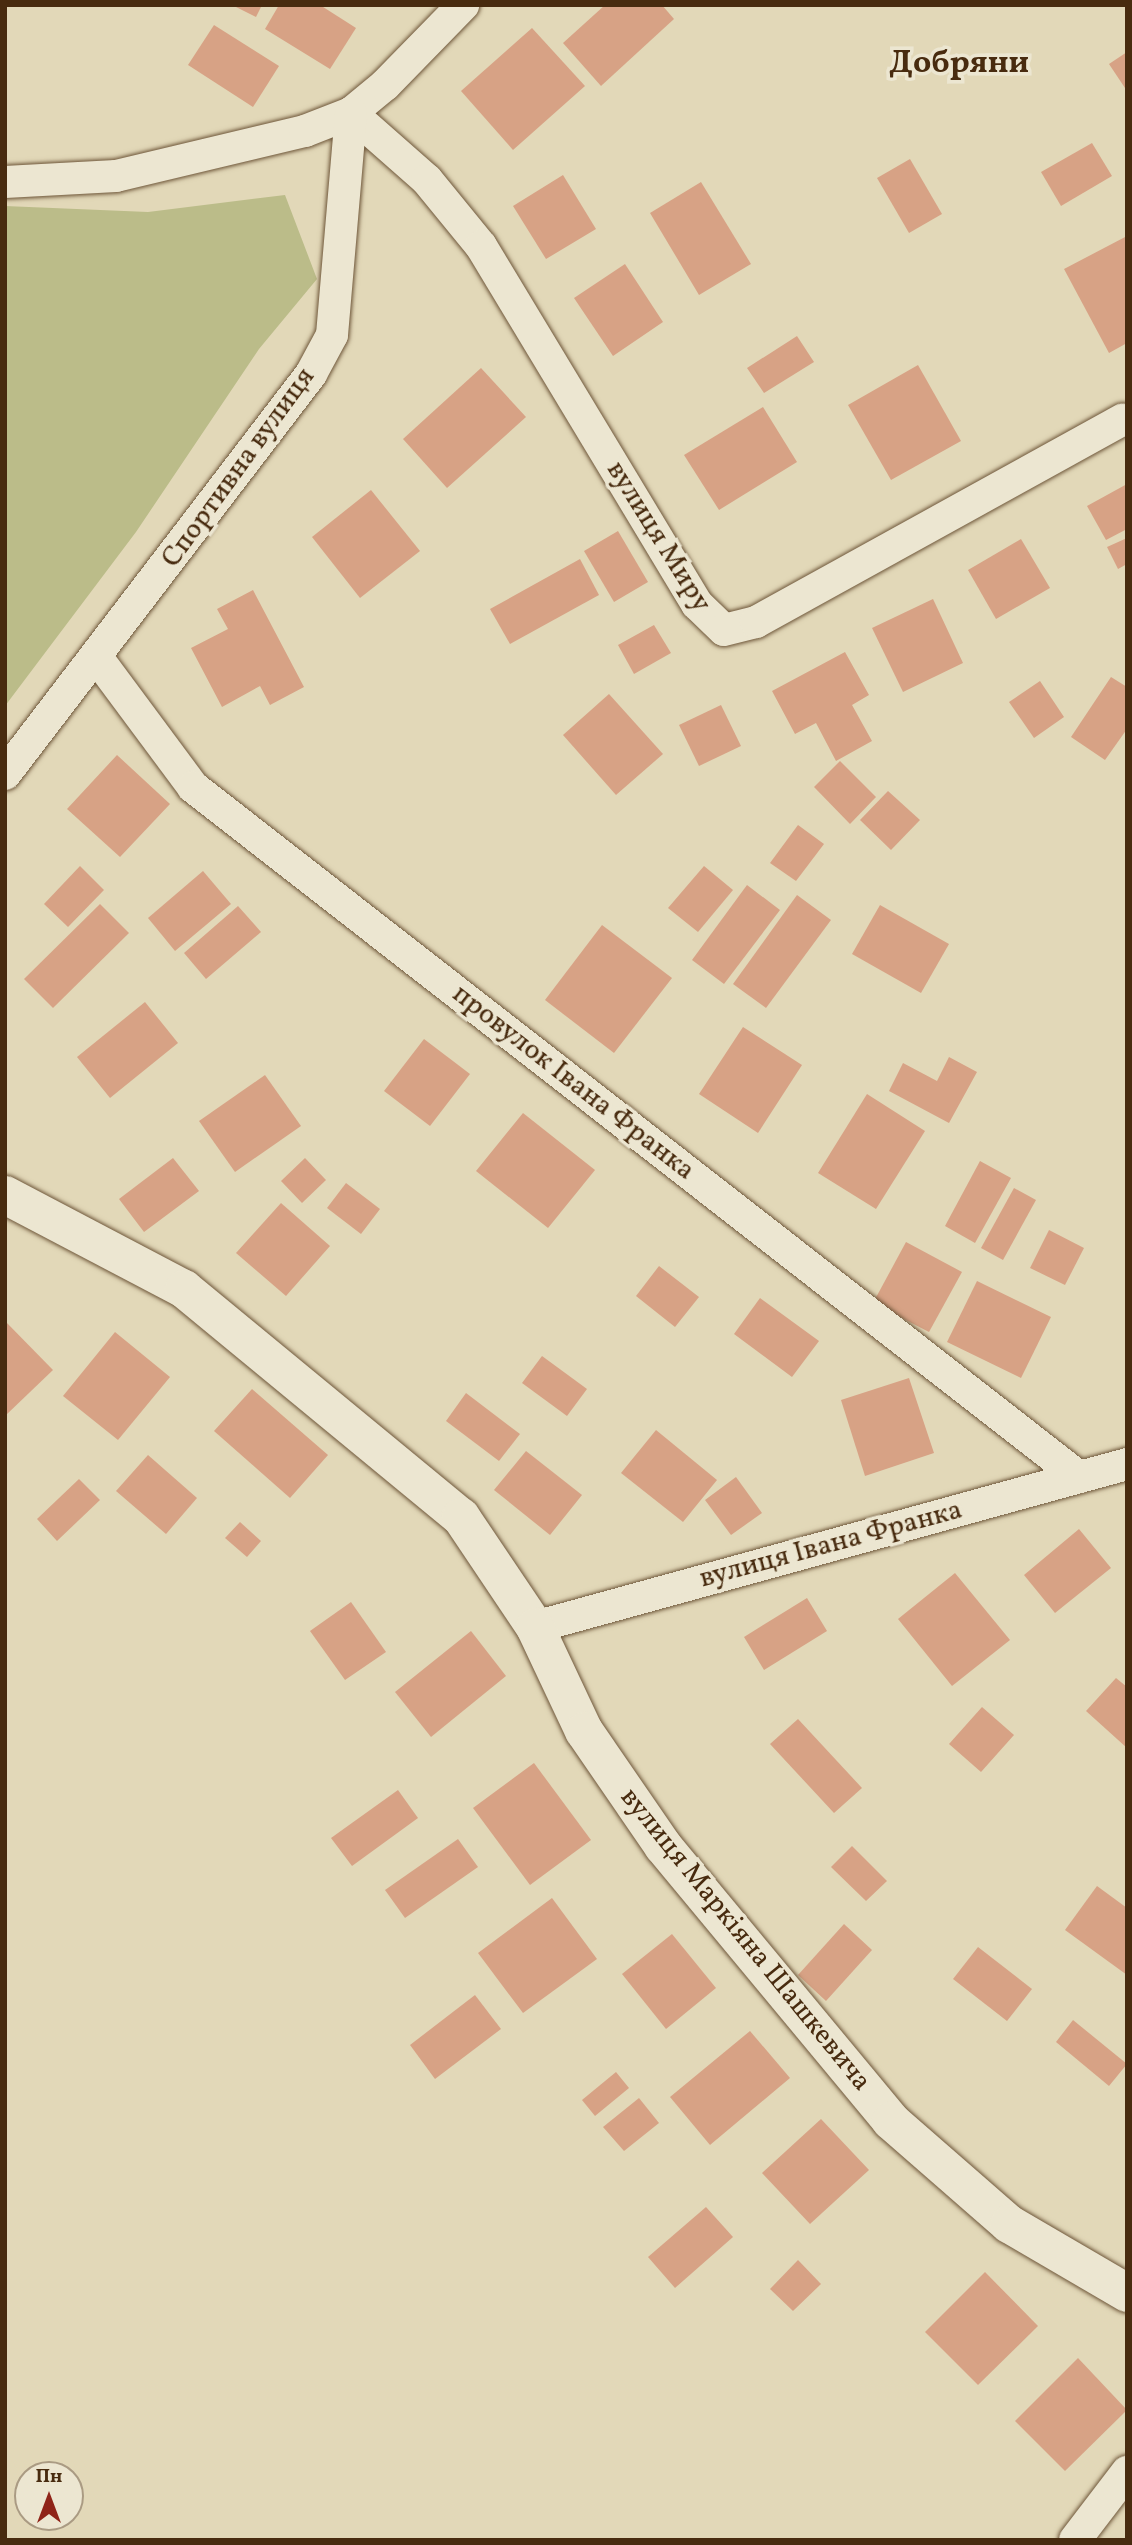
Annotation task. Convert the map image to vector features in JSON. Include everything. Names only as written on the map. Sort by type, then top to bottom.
[{"type":"street","points":[[5,183],[116,176],[305,131],[351,113],[463,5]]},
{"type":"street","name":"вулиця Миру","points":[[351,113],[427,180],[481,246],[697,604],[724,630],[756,622],[1124,419]]},
{"type":"street","name":"Спортивна вулиця","points":[[5,774],[98,659],[311,374],[332,335],[351,113]]},
{"type":"street","name":"провулок Івана Франка","points":[[98,659],[193,787],[1079,1477]]},
{"type":"street","name":"вулиця Маркіяна Шашкевича","points":[[5,1195],[184,1289],[308,1386],[461,1517],[535,1627],[584,1731],[663,1846],[891,2121],[1009,2224],[1127,2293]]},
{"type":"street","name":"вулиця Івана Франка","points":[[535,1627],[1127,1464]]},
{"type":"street","points":[[1075,2540],[1127,2472]]},
{"type":"green space","points":[[285,195],[317,279],[259,349],[136,532],[5,706],[5,206],[148,212]]},
{"type":"building","points":[[232,5],[262,5],[256,17]]},
{"type":"building","points":[[279,5],[320,5],[356,28],[330,69],[265,29]]},
{"type":"building","points":[[605,5],[662,5],[674,19],[601,86],[563,43]]},
{"type":"building","points":[[214,25],[279,66],[253,107],[188,65]]},
{"type":"building","points":[[532,28],[585,86],[513,150],[461,91]]},
{"type":"building","points":[[1127,52],[1127,91],[1109,64]]},
{"type":"building","points":[[1092,143],[1112,176],[1061,206],[1041,172]]},
{"type":"building","points":[[910,159],[942,214],[909,233],[877,178]]},
{"type":"building","points":[[563,175],[596,229],[546,259],[513,206]]},
{"type":"building","points":[[701,182],[751,264],[699,295],[650,213]]},
{"type":"building","points":[[1127,236],[1127,343],[1109,353],[1064,269]]},
{"type":"building","points":[[625,264],[663,322],[613,356],[574,298]]},
{"type":"building","points":[[797,336],[814,362],[764,393],[747,368]]},
{"type":"building","points":[[918,365],[961,441],[891,480],[848,405]]},
{"type":"building","points":[[481,368],[526,417],[447,488],[403,439]]},
{"type":"building","points":[[763,407],[797,462],[719,510],[684,455]]},
{"type":"building","points":[[1127,484],[1127,529],[1106,540],[1087,506]]},
{"type":"building","points":[[371,490],[420,551],[360,598],[312,537]]},
{"type":"building","points":[[618,531],[648,582],[614,602],[584,551]]},
{"type":"building","points":[[1127,538],[1127,564],[1118,569],[1107,547]]},
{"type":"building","points":[[1021,539],[1050,588],[996,619],[968,570]]},
{"type":"building","points":[[580,559],[599,595],[510,644],[490,609]]},
{"type":"building","points":[[253,590],[304,687],[270,705],[260,686],[222,707],[191,648],[228,629],[217,609]]},
{"type":"building","points":[[933,599],[963,663],[903,692],[872,628]]},
{"type":"building","points":[[654,625],[671,653],[634,674],[618,645]]},
{"type":"building","points":[[845,652],[869,695],[852,705],[872,741],[836,761],[816,723],[795,734],[772,691]]},
{"type":"building","points":[[1111,677],[1127,687],[1127,729],[1105,760],[1071,737]]},
{"type":"building","points":[[1040,681],[1064,717],[1034,738],[1009,702]]},
{"type":"building","points":[[609,694],[663,754],[616,795],[563,735]]},
{"type":"building","points":[[721,705],[741,746],[699,766],[679,725]]},
{"type":"building","points":[[117,755],[170,804],[120,857],[67,809]]},
{"type":"building","points":[[840,761],[876,797],[850,824],[814,787]]},
{"type":"building","points":[[888,791],[920,820],[891,850],[860,820]]},
{"type":"building","points":[[798,825],[824,844],[796,881],[770,863]]},
{"type":"building","points":[[80,866],[104,890],[68,927],[44,904]]},
{"type":"building","points":[[704,866],[733,890],[698,932],[668,908]]},
{"type":"building","points":[[203,871],[231,904],[175,951],[148,918]]},
{"type":"building","points":[[747,885],[780,910],[724,984],[692,960]]},
{"type":"building","points":[[797,895],[831,920],[766,1008],[733,984]]},
{"type":"building","points":[[100,904],[129,933],[53,1008],[24,979]]},
{"type":"building","points":[[880,905],[949,944],[921,993],[852,954]]},
{"type":"building","points":[[238,906],[261,932],[206,979],[184,953]]},
{"type":"building","points":[[602,925],[672,978],[614,1053],[545,1000]]},
{"type":"building","points":[[145,1002],[178,1043],[110,1098],[77,1057]]},
{"type":"building","points":[[743,1027],[802,1065],[758,1133],[699,1094]]},
{"type":"building","points":[[424,1039],[470,1074],[430,1126],[384,1091]]},
{"type":"building","points":[[949,1057],[977,1072],[949,1123],[889,1091],[903,1063],[937,1081]]},
{"type":"building","points":[[265,1075],[301,1126],[235,1172],[199,1121]]},
{"type":"building","points":[[867,1094],[925,1131],[876,1209],[818,1173]]},
{"type":"building","points":[[523,1113],[595,1170],[548,1228],[476,1171]]},
{"type":"building","points":[[173,1158],[199,1191],[144,1232],[119,1199]]},
{"type":"building","points":[[305,1158],[326,1180],[302,1203],[281,1181]]},
{"type":"building","points":[[980,1161],[1011,1178],[975,1243],[945,1226]]},
{"type":"building","points":[[346,1183],[380,1209],[361,1234],[327,1208]]},
{"type":"building","points":[[1014,1188],[1036,1200],[1003,1260],[981,1248]]},
{"type":"building","points":[[281,1203],[330,1246],[286,1296],[236,1253]]},
{"type":"building","points":[[1049,1230],[1084,1248],[1065,1285],[1030,1268]]},
{"type":"building","points":[[906,1242],[962,1272],[929,1332],[873,1303]]},
{"type":"building","points":[[659,1266],[699,1297],[675,1327],[636,1296]]},
{"type":"building","points":[[977,1281],[1051,1317],[1021,1378],[947,1342]]},
{"type":"building","points":[[760,1298],[819,1341],[792,1377],[734,1334]]},
{"type":"building","points":[[5,1321],[53,1370],[5,1416]]},
{"type":"building","points":[[115,1332],[170,1377],[118,1440],[63,1396]]},
{"type":"building","points":[[542,1356],[587,1389],[567,1416],[522,1383]]},
{"type":"building","points":[[909,1378],[934,1453],[865,1476],[841,1400]]},
{"type":"building","points":[[252,1389],[328,1455],[290,1498],[214,1431]]},
{"type":"building","points":[[466,1393],[520,1434],[499,1461],[446,1421]]},
{"type":"building","points":[[656,1430],[717,1480],[683,1522],[621,1473]]},
{"type":"building","points":[[526,1451],[582,1495],[550,1535],[494,1490]]},
{"type":"building","points":[[148,1455],[197,1498],[166,1534],[116,1491]]},
{"type":"building","points":[[736,1477],[762,1513],[731,1535],[705,1500]]},
{"type":"building","points":[[79,1479],[100,1500],[57,1541],[37,1519]]},
{"type":"building","points":[[240,1522],[261,1541],[247,1557],[225,1538]]},
{"type":"building","points":[[1079,1529],[1111,1568],[1055,1613],[1024,1575]]},
{"type":"building","points":[[955,1573],[1010,1640],[952,1686],[898,1619]]},
{"type":"building","points":[[807,1598],[827,1631],[764,1670],[744,1637]]},
{"type":"building","points":[[351,1602],[386,1652],[345,1680],[310,1631]]},
{"type":"building","points":[[471,1631],[506,1676],[431,1737],[395,1692]]},
{"type":"building","points":[[1116,1678],[1127,1687],[1127,1748],[1086,1711]]},
{"type":"building","points":[[982,1707],[1014,1735],[981,1772],[949,1744]]},
{"type":"building","points":[[798,1719],[862,1788],[834,1813],[770,1744]]},
{"type":"building","points":[[534,1763],[591,1840],[530,1885],[473,1808]]},
{"type":"building","points":[[398,1790],[418,1818],[352,1866],[331,1838]]},
{"type":"building","points":[[458,1839],[478,1867],[405,1918],[385,1890]]},
{"type":"building","points":[[852,1846],[887,1881],[866,1901],[831,1867]]},
{"type":"building","points":[[1097,1886],[1127,1908],[1127,1975],[1065,1930]]},
{"type":"building","points":[[552,1898],[597,1959],[523,2013],[478,1953]]},
{"type":"building","points":[[844,1924],[872,1950],[826,2001],[798,1975]]},
{"type":"building","points":[[672,1934],[716,1988],[666,2029],[622,1974]]},
{"type":"building","points":[[978,1947],[1032,1989],[1007,2021],[953,1979]]},
{"type":"building","points":[[475,1995],[501,2029],[435,2079],[410,2045]]},
{"type":"building","points":[[1073,2020],[1127,2064],[1109,2086],[1056,2042]]},
{"type":"building","points":[[750,2031],[790,2078],[710,2145],[670,2097]]},
{"type":"building","points":[[616,2072],[629,2088],[595,2116],[582,2100]]},
{"type":"building","points":[[639,2098],[659,2123],[624,2151],[603,2127]]},
{"type":"building","points":[[821,2119],[869,2170],[810,2224],[762,2173]]},
{"type":"building","points":[[706,2207],[733,2237],[675,2288],[648,2257]]},
{"type":"building","points":[[798,2260],[821,2284],[793,2311],[770,2289]]},
{"type":"building","points":[[985,2272],[1038,2326],[978,2385],[925,2332]]},
{"type":"building","points":[[1078,2358],[1127,2410],[1065,2471],[1015,2421]]},
{"type":"district","name":"Добряни","points":[[959,64]]}]
